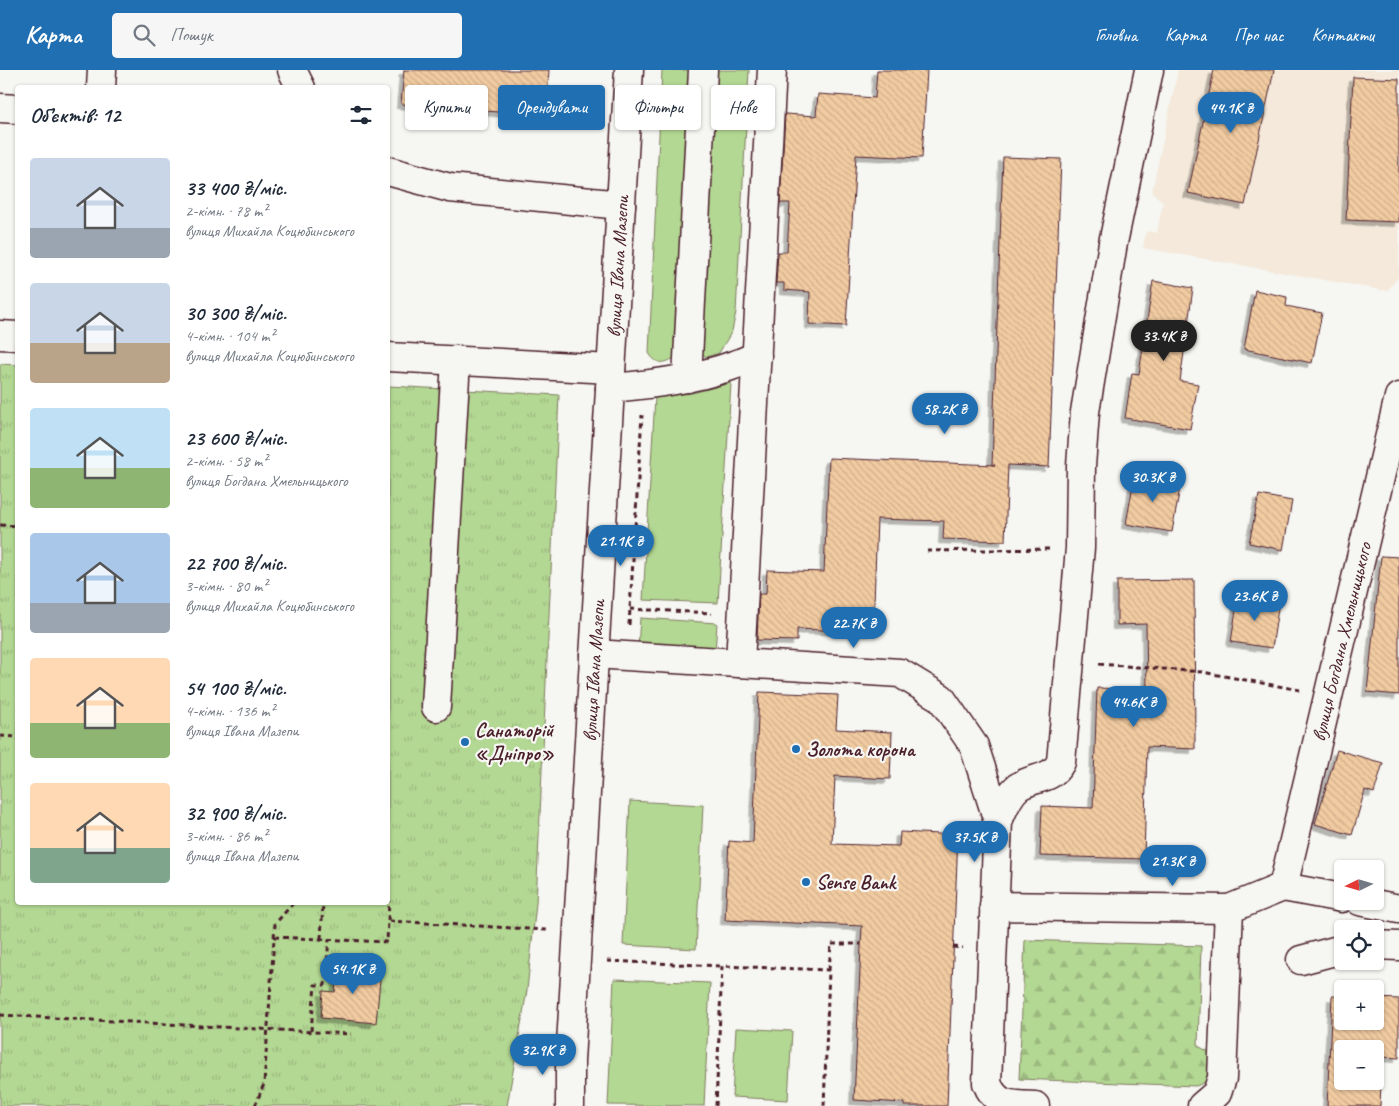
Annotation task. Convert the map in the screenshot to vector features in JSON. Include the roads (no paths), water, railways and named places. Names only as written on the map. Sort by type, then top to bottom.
[{"type":"street","points":[[101,85],[102,70]]},
{"type":"street","points":[[292,70],[300,85]]},
{"type":"street","name":"вулиця Івана Мазепи","points":[[570,1061],[629,70]]},
{"type":"street","points":[[687,378],[703,70]]},
{"type":"street","points":[[740,663],[772,70]]},
{"type":"street","points":[[998,822],[1007,801],[1018,788],[1057,771],[1061,762],[1080,548],[1081,466],[1085,412],[1113,243],[1149,70]]},
{"type":"street","points":[[0,108],[15,109]]},
{"type":"street","points":[[390,172],[450,188],[621,205]]},
{"type":"street","points":[[0,335],[15,336]]},
{"type":"street","points":[[390,357],[456,360],[610,378],[643,386],[687,378],[737,365],[757,356]]},
{"type":"street","points":[[436,708],[456,360]]},
{"type":"street","name":"вулиця Богдана Хмельницького","points":[[1283,887],[1399,397]]},
{"type":"street","points":[[594,654],[900,673],[941,698],[974,746],[998,822],[987,1083],[991,1095],[996,1102],[1005,1105],[1035,1106]]},
{"type":"street","points":[[994,906],[1229,909],[1283,887],[1334,897]]},
{"type":"street","points":[[1384,905],[1399,908]]},
{"type":"street","points":[[1202,1106],[1217,1093],[1222,1078],[1229,909]]},
{"type":"street","points":[[1384,946],[1399,946]]},
{"type":"street","points":[[1301,960],[1334,951]]},
{"type":"street","points":[[555,1106],[570,1061]]},
{"type":"street","points":[[562,1106],[570,1061]]},
{"type":"street","points":[[570,1061],[570,1106]]},
{"type":"street","points":[[570,1061],[575,1106]]},
{"type":"place","name":"Санаторій «Дніпро»","points":[[465,742]]},
{"type":"place","name":"Золота корона","points":[[796,749]]},
{"type":"place","name":"Sense Bank","points":[[806,882]]}]
